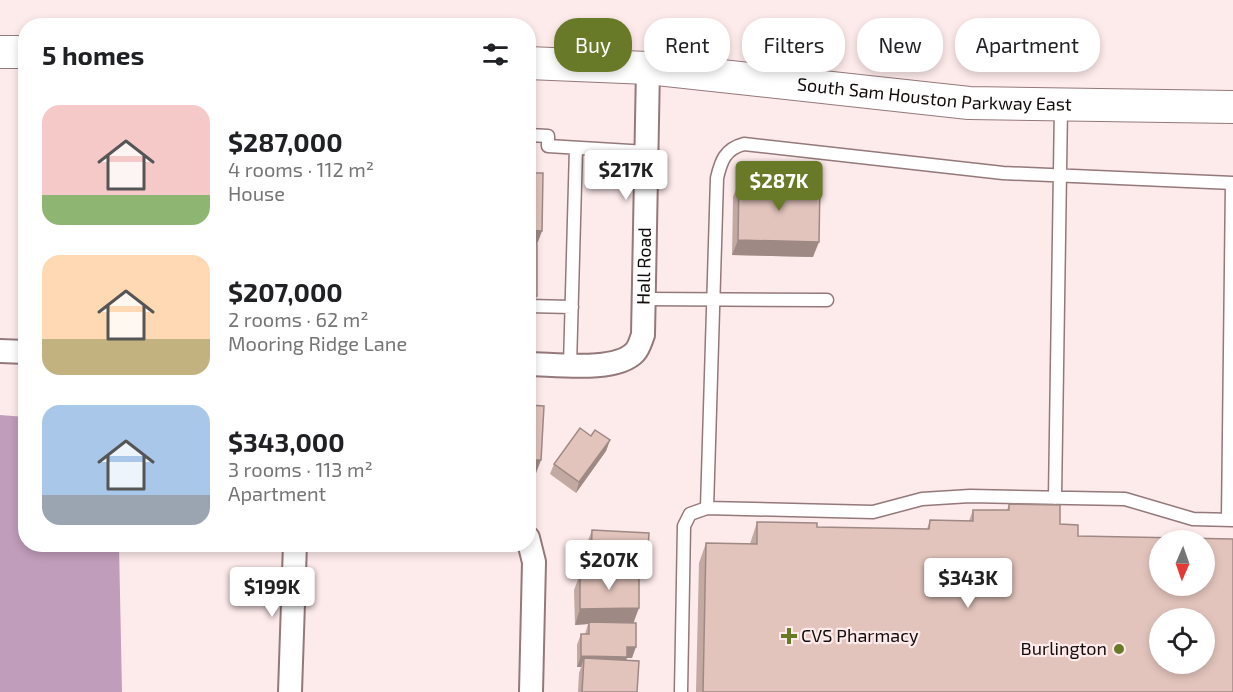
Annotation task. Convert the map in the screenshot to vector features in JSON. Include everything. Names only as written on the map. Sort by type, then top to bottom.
[{"type":"main road","points":[[0,52],[18,52]]},
{"type":"main road","name":"South Sam Houston Parkway East","points":[[536,63],[644,68]]},
{"type":"main road","name":"South Sam Houston Parkway East","points":[[685,72],[969,103],[1233,107]]},
{"type":"street","name":"Hall Road","points":[[536,364],[570,365],[620,361],[635,352],[643,335],[648,72]]},
{"type":"street","points":[[0,351],[18,352]]},
{"type":"street","points":[[290,692],[295,552]]},
{"type":"street","points":[[531,692],[534,562],[532,552]]},
{"type":"lane","points":[[1055,498],[1060,105]]},
{"type":"lane","points":[[536,135],[548,136],[548,146],[647,152]]},
{"type":"lane","points":[[681,692],[684,526],[690,514],[707,508],[873,512],[922,499],[950,496],[1125,499],[1193,519],[1230,520],[1233,183],[1003,173],[744,144],[735,147],[726,153],[717,178],[707,508]]},
{"type":"lane","points":[[570,365],[576,148]]},
{"type":"lane","points":[[644,299],[827,300]]},
{"type":"lane","points":[[536,306],[572,307]]},
{"type":"shaded area","points":[[0,415],[18,416],[18,552],[119,552],[122,692],[0,692]]},
{"type":"building","points":[[536,173],[543,173],[542,231],[536,231]]},
{"type":"building","points":[[739,182],[820,184],[819,242],[738,240]]},
{"type":"building","points":[[536,245],[537,245],[536,296]]},
{"type":"building","points":[[536,406],[544,406],[541,460],[536,460]]},
{"type":"building","points":[[580,428],[591,436],[595,430],[610,440],[579,482],[554,464]]},
{"type":"building","points":[[1009,504],[1060,505],[1060,524],[1078,525],[1078,536],[1149,537],[1149,596],[1215,596],[1215,539],[1233,539],[1233,692],[703,692],[706,543],[757,544],[757,522],[817,523],[817,527],[929,529],[930,520],[973,521],[973,510],[1009,510]]},
{"type":"building","points":[[592,530],[649,533],[647,563],[591,560]]},
{"type":"building","points":[[580,574],[639,574],[639,608],[580,609]]},
{"type":"building","points":[[589,622],[636,623],[636,647],[627,647],[627,657],[581,656],[581,634],[589,634]]},
{"type":"building","points":[[584,658],[639,661],[637,692],[582,692]]},
{"type":"place","name":"CVS Pharmacy","points":[[789,636]]},
{"type":"place","name":"Burlington","points":[[1119,649]]}]
